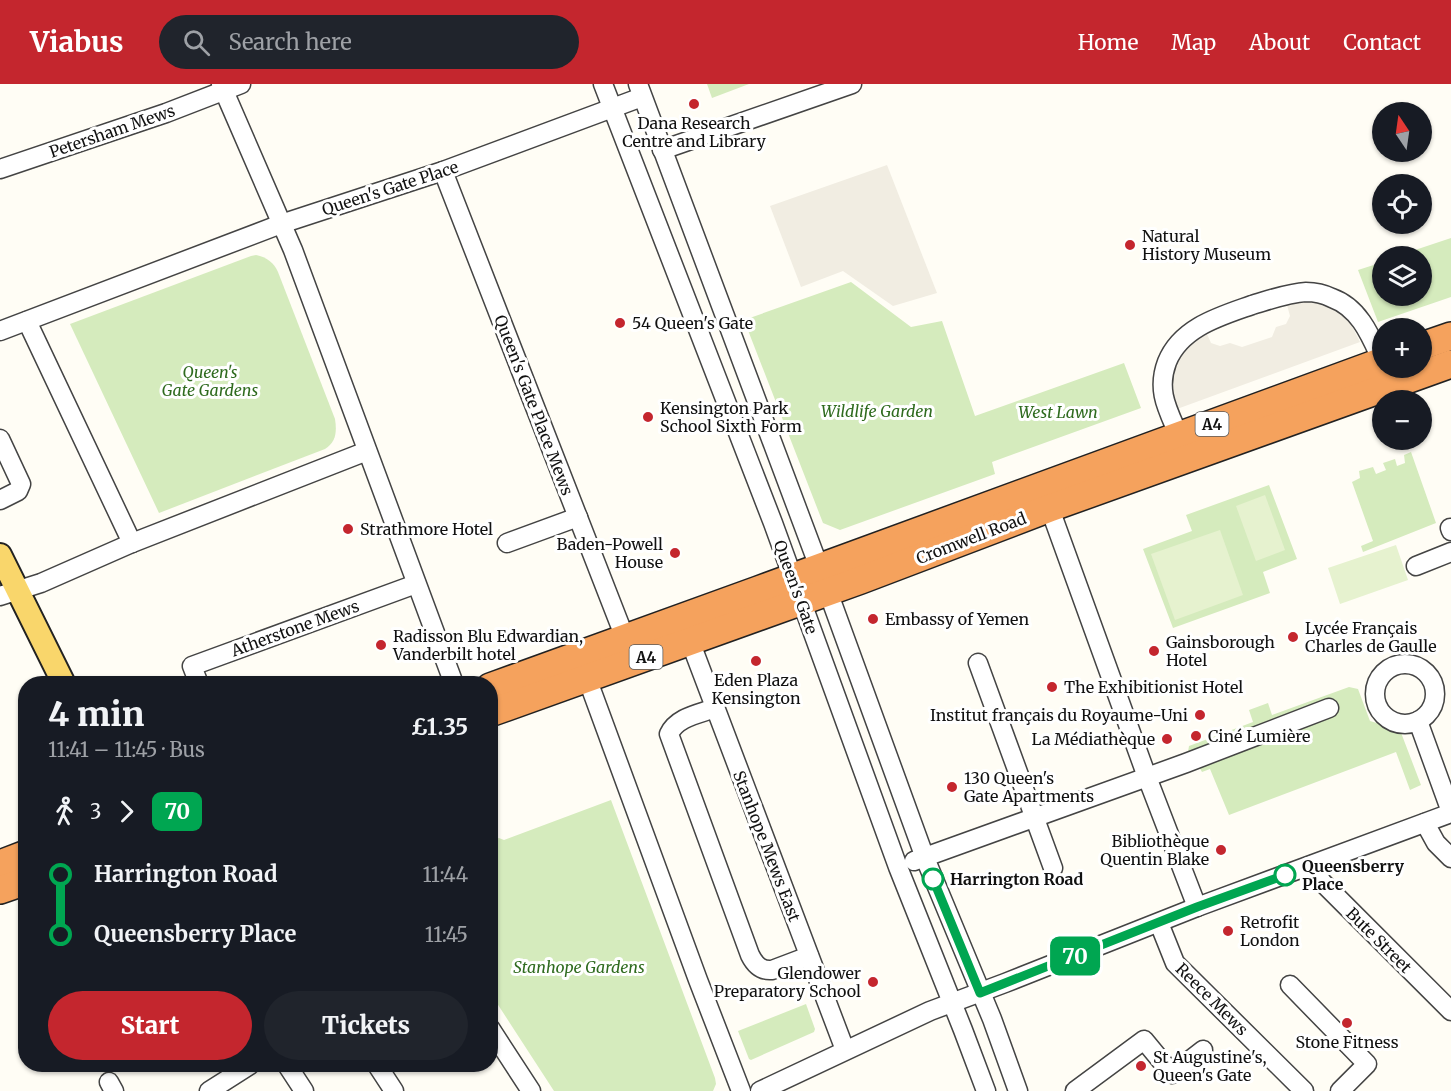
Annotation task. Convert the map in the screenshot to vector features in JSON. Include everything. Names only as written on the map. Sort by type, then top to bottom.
[{"type":"highway","points":[[1432,343],[1451,336]]},
{"type":"highway","name":"Cromwell Road","points":[[498,684],[626,638],[797,589],[1046,497],[1451,364]]},
{"type":"highway","name":"Cromwell Road","points":[[1046,497],[1179,436],[1372,365]]},
{"type":"highway","name":"Cromwell Road","points":[[498,710],[690,641],[797,589]]},
{"type":"highway","points":[[0,864],[18,857]]},
{"type":"highway","points":[[0,890],[18,883]]},
{"type":"main road","points":[[0,555],[9,594],[59,676]]},
{"type":"street","name":"Petersham Mews","points":[[0,170],[166,113],[222,87],[241,84]]},
{"type":"street","name":"Queen's Gate","points":[[603,84],[765,501],[898,867],[986,1091]]},
{"type":"street","points":[[662,150],[852,84]]},
{"type":"street","points":[[222,87],[293,250],[451,676]]},
{"type":"street","name":"Queen's Gate","points":[[640,91],[824,579],[925,858],[992,1020],[1018,1091]]},
{"type":"street","name":"Queen's Gate Place","points":[[281,224],[443,171],[612,108],[640,91]]},
{"type":"street","name":"Queen's Gate Place Mews","points":[[443,171],[626,638]]},
{"type":"street","points":[[0,331],[281,224]]},
{"type":"street","points":[[1179,436],[1162,394],[1167,361],[1182,339],[1207,322],[1269,300],[1306,292],[1317,293],[1334,298],[1348,307],[1360,319],[1372,340]]},
{"type":"street","points":[[27,321],[132,543]]},
{"type":"street","points":[[0,439],[21,484],[18,491],[0,500]]},
{"type":"street","points":[[9,594],[367,451]]},
{"type":"street","points":[[1046,497],[1147,777],[1197,907]]},
{"type":"street","points":[[507,543],[578,517]]},
{"type":"street","points":[[1416,566],[1451,552]]},
{"type":"street","name":"Atherstone Mews","points":[[196,676],[192,666],[416,584]]},
{"type":"street","name":"Stanhope Mews East","points":[[690,641],[845,1050]]},
{"type":"street","points":[[978,663],[1053,868]]},
{"type":"street","points":[[1407,664],[1418,667],[1432,682],[1435,694],[1432,706],[1427,715],[1418,721],[1412,724],[1394,723],[1378,710],[1375,696],[1376,686],[1386,670],[1396,665],[1407,664]]},
{"type":"street","points":[[588,678],[741,1091]]},
{"type":"street","points":[[715,708],[678,722],[669,734],[750,955],[754,964],[766,970],[772,970],[809,956]]},
{"type":"street","points":[[898,867],[1035,819],[1329,708]]},
{"type":"street","points":[[760,1091],[930,1011],[1197,907],[1451,813],[1418,721]]},
{"type":"street","points":[[1425,823],[1436,843],[1451,858]]},
{"type":"street","name":"Bute Street","points":[[1312,865],[1322,882],[1451,1011]]},
{"type":"street","name":"Reece Mews","points":[[1159,923],[1175,963],[1304,1091]]},
{"type":"street","points":[[1290,985],[1367,1064],[1340,1091]]},
{"type":"street","points":[[498,1040],[531,1091]]},
{"type":"street","points":[[1075,1091],[1144,1040],[1172,1074],[1203,1050]]},
{"type":"street","points":[[209,1091],[239,1072]]},
{"type":"street","points":[[292,1072],[304,1091]]},
{"type":"street","points":[[381,1072],[393,1091]]},
{"type":"green space","points":[[707,84],[749,84],[712,98]]},
{"type":"green space","points":[[1451,238],[1451,297],[1432,304],[1432,246],[1427,246]]},
{"type":"green space","name":"Queen's Gate Gardens","points":[[256,255],[270,261],[278,272],[335,419],[334,440],[325,449],[159,513],[70,324]]},
{"type":"green space","points":[[1372,266],[1372,306],[1425,306],[1390,318],[1376,318],[1358,270]]},
{"type":"green space","name":"Wildlife Garden","points":[[851,282],[911,327],[942,321],[975,416],[1124,363],[1141,408],[992,462],[995,474],[840,530],[823,523],[744,320]]},
{"type":"green space","points":[[1411,452],[1436,523],[1363,552],[1361,546],[1373,541],[1352,482],[1360,478],[1359,471],[1373,467],[1376,474],[1386,470],[1383,463],[1395,459],[1397,466],[1405,463],[1404,455]]},
{"type":"green space","points":[[1269,485],[1297,559],[1263,572],[1270,593],[1173,628],[1143,549],[1192,531],[1186,515]]},
{"type":"green space","points":[[1265,495],[1285,550],[1256,561],[1236,506]]},
{"type":"green space","points":[[1220,530],[1243,595],[1175,620],[1151,554]]},
{"type":"green space","points":[[1396,545],[1408,580],[1340,604],[1328,568]]},
{"type":"green space","points":[[1349,687],[1358,689],[1370,721],[1400,730],[1421,785],[1410,790],[1396,752],[1229,815],[1210,769],[1202,772],[1198,765],[1188,769],[1182,754],[1188,752],[1189,746],[1253,722],[1249,710],[1268,703],[1272,715]]},
{"type":"green space","name":"Stanhope Gardens","points":[[611,800],[715,1078],[716,1084],[713,1091],[554,1091],[498,1005],[498,838],[504,840]]},
{"type":"green space","points":[[806,1004],[814,1032],[749,1059],[738,1031]]},
{"type":"shaded area","points":[[887,165],[937,293],[893,306],[843,271],[801,287],[770,206]]},
{"type":"shaded area","points":[[1299,301],[1330,306],[1342,314],[1351,324],[1360,342],[1177,409],[1171,381],[1174,365],[1189,343],[1207,334],[1211,343],[1220,346],[1230,343],[1242,347],[1272,337],[1276,327],[1286,324],[1290,316],[1287,305]]},
{"type":"bus line","name":"70","points":[[933,879],[980,993],[1197,907],[1285,875]]},
{"type":"place","name":"Dana Research Centre and Library","points":[[694,104]]},
{"type":"place","name":"Natural History Museum","points":[[1130,245]]},
{"type":"place","name":"54 Queen's Gate","points":[[620,323]]},
{"type":"place","name":"Kensington Park School Sixth Form","points":[[648,417]]},
{"type":"place","name":"Strathmore Hotel","points":[[348,529]]},
{"type":"place","name":"Baden-Powell House","points":[[675,553]]},
{"type":"place","name":"Embassy of Yemen","points":[[873,619]]},
{"type":"place","name":"Lycée Français Charles de Gaulle","points":[[1293,637]]},
{"type":"place","name":"Radisson Blu Edwardian, Vanderbilt hotel","points":[[381,645]]},
{"type":"place","name":"Gainsborough Hotel","points":[[1154,651]]},
{"type":"place","name":"Eden Plaza Kensington","points":[[756,661]]},
{"type":"place","name":"The Exhibitionist Hotel","points":[[1052,687]]},
{"type":"place","name":"Institut français du Royaume-Uni","points":[[1200,715]]},
{"type":"place","name":"Ciné Lumière","points":[[1196,736]]},
{"type":"place","name":"La Médiathèque","points":[[1167,739]]},
{"type":"place","name":"130 Queen's Gate Apartments","points":[[952,787]]},
{"type":"place","name":"Bibliothèque Quentin Blake","points":[[1221,850]]},
{"type":"place","name":"Queensberry Place","points":[[1285,875]]},
{"type":"place","name":"Harrington Road","points":[[933,879]]},
{"type":"place","name":"Retrofit London","points":[[1228,931]]},
{"type":"place","name":"Glendower Preparatory School","points":[[873,982]]},
{"type":"place","name":"Stone Fitness","points":[[1347,1023]]},
{"type":"place","name":"St Augustine's, Queen's Gate","points":[[1141,1066]]},
{"type":"park label","name":"West Lawn","points":[[1058,412]]}]
